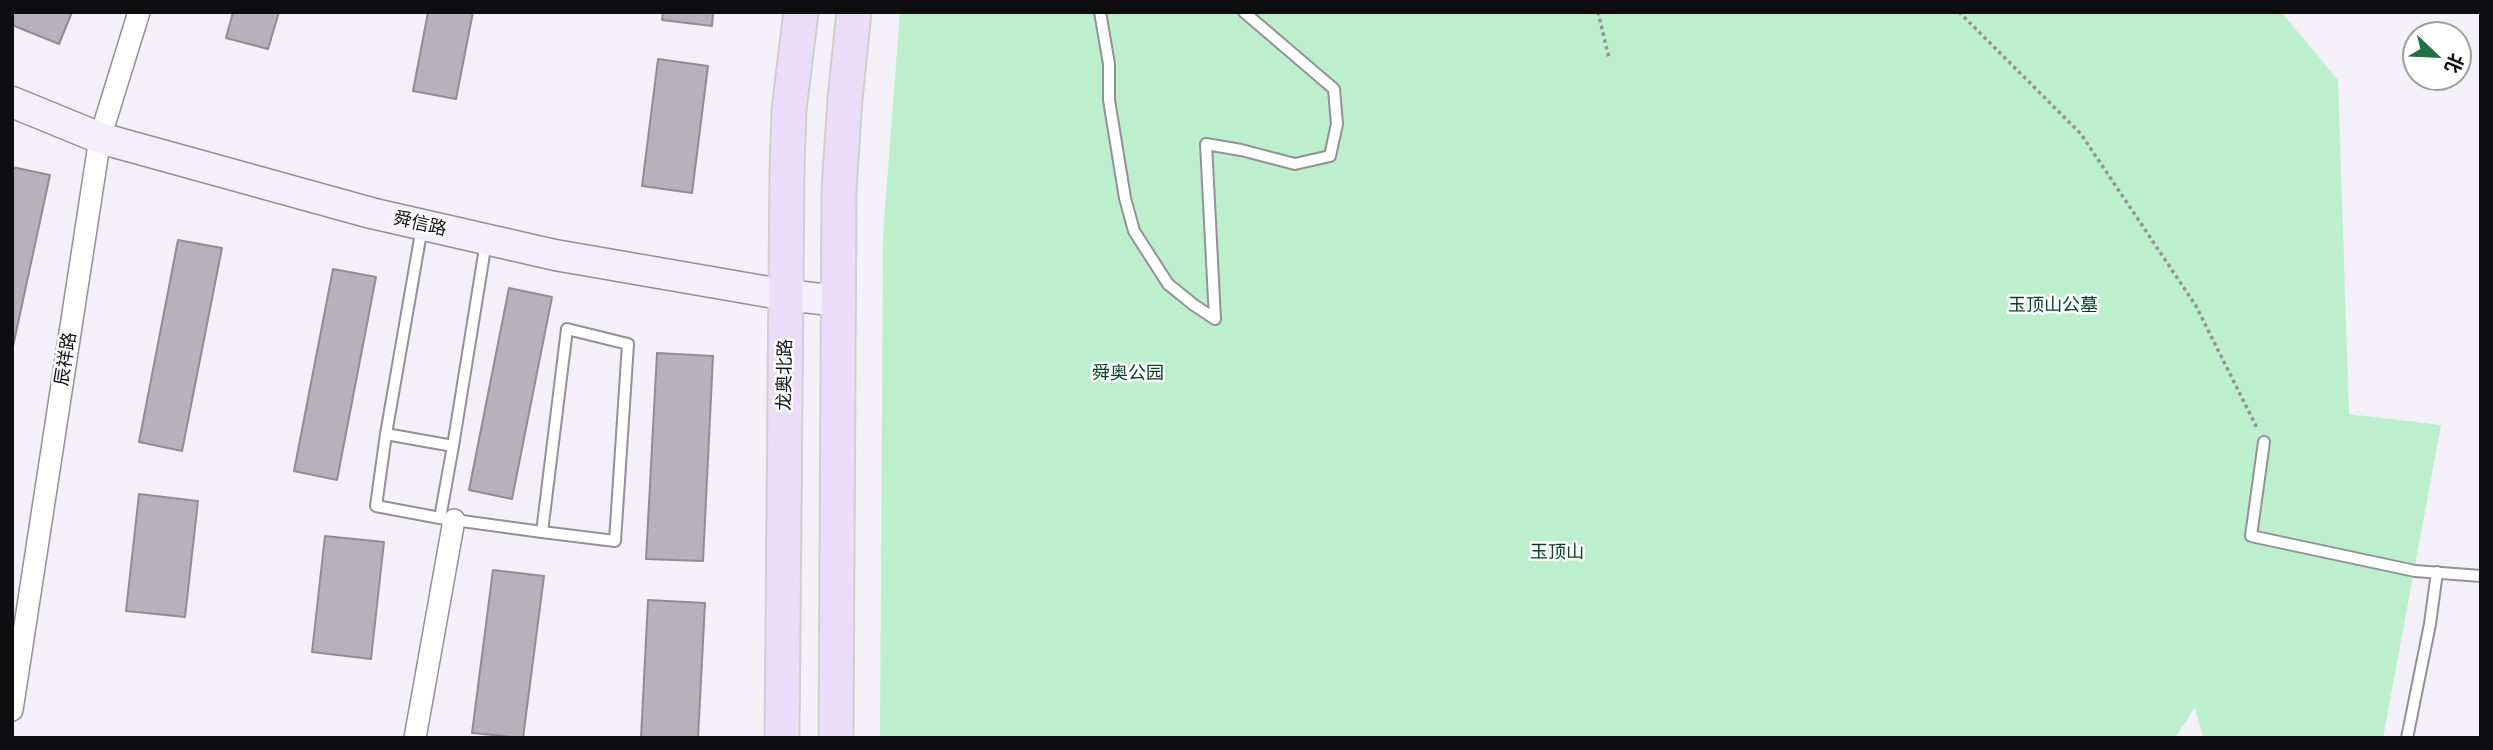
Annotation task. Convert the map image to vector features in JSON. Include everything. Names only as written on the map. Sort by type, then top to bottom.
[{"type":"main road","name":"龙奥北路","points":[[782,738],[789,110],[801,12]]},
{"type":"main road","points":[[836,738],[839,189],[854,12]]},
{"type":"street","name":"辰祥路","points":[[12,710],[100,138],[139,12]]},
{"type":"street","name":"舜信路","points":[[12,102],[100,138],[370,212],[555,255],[786,295],[839,301]]},
{"type":"street","points":[[415,738],[447,519]]},
{"type":"lane","points":[[1100,12],[1109,64],[1109,100],[1125,198],[1134,231],[1168,284],[1215,319],[1206,144],[1295,164],[1330,156],[1337,124],[1334,89],[1244,12]]},
{"type":"lane","points":[[423,224],[376,506],[447,519],[542,532],[615,541],[628,344],[567,329],[542,532]]},
{"type":"lane","points":[[447,519],[453,446],[487,239]]},
{"type":"lane","points":[[387,434],[453,446]]},
{"type":"lane","points":[[2264,442],[2251,536],[2415,571],[2481,576]]},
{"type":"lane","points":[[2407,738],[2430,624],[2437,572]]},
{"type":"path","points":[[1598,12],[1609,58]]},
{"type":"path","points":[[1959,12],[2081,134],[2196,306],[2264,442]]},
{"type":"green space","points":[[900,12],[2281,12],[2338,80],[2349,414],[2441,425],[2383,738],[2203,738],[2195,707],[2175,738],[880,738],[883,235]]},
{"type":"building","points":[[12,12],[72,12],[59,44],[12,25]]},
{"type":"building","points":[[233,12],[279,12],[268,49],[226,38]]},
{"type":"building","points":[[428,12],[473,12],[456,99],[413,91]]},
{"type":"building","points":[[663,12],[713,12],[712,26],[662,20]]},
{"type":"building","points":[[658,59],[708,66],[692,193],[642,186]]},
{"type":"building","points":[[12,167],[50,175],[12,351]]},
{"type":"building","points":[[178,240],[222,248],[182,451],[139,442]]},
{"type":"building","points":[[333,269],[376,277],[337,480],[294,471]]},
{"type":"building","points":[[509,288],[552,297],[512,499],[469,490]]},
{"type":"building","points":[[657,353],[713,356],[703,561],[646,559]]},
{"type":"building","points":[[139,494],[198,501],[185,617],[126,611]]},
{"type":"building","points":[[325,536],[384,542],[371,659],[312,652]]},
{"type":"building","points":[[493,570],[544,576],[523,738],[472,733]]},
{"type":"building","points":[[648,600],[705,603],[698,738],[641,738]]},
{"type":"park label","name":"玉顶山公墓","points":[[2053,306]]},
{"type":"park label","name":"舜奥公园","points":[[1128,374]]},
{"type":"park label","name":"玉顶山","points":[[1557,553]]}]
